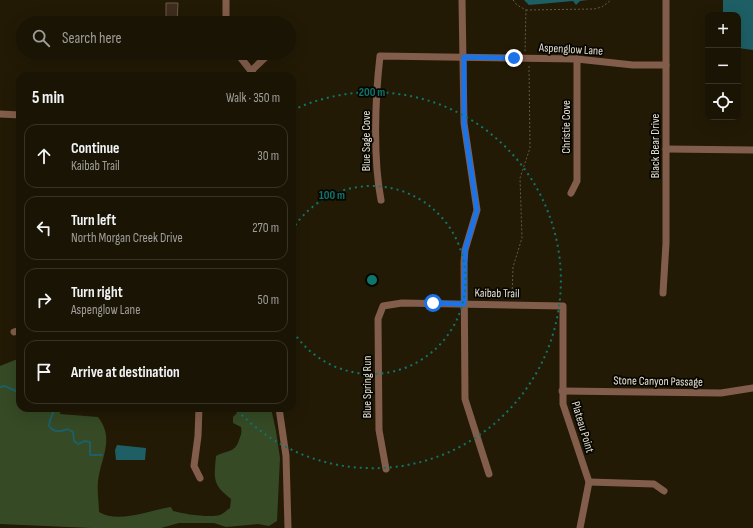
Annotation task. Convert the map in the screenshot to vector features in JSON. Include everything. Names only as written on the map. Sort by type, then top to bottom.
[{"type":"street","points":[[226,0],[226,16]]},
{"type":"street","points":[[462,0],[464,123],[477,210],[465,250],[465,399],[489,474]]},
{"type":"street","name":"Black Bear Drive","points":[[663,293],[666,243],[666,0]]},
{"type":"street","name":"Aspenglow Lane","points":[[380,56],[577,59],[633,65],[666,65]]},
{"type":"street","name":"Blue Sage Cove","points":[[380,56],[377,82],[377,179],[381,200]]},
{"type":"street","name":"Christie Cove","points":[[571,193],[577,181],[577,59]]},
{"type":"street","points":[[243,60],[252,72]]},
{"type":"street","points":[[254,72],[264,60]]},
{"type":"street","points":[[0,114],[16,115]]},
{"type":"street","points":[[666,149],[753,150]]},
{"type":"street","name":"Kaibab Trail","points":[[383,306],[402,303],[563,306]]},
{"type":"street","name":"Blue Spring Run","points":[[383,306],[378,319],[379,430],[386,469]]},
{"type":"street","name":"Plateau Point","points":[[563,306],[563,404],[589,482],[580,528]]},
{"type":"street","name":"Stone Canyon Passage","points":[[562,391],[721,393],[753,388]]},
{"type":"street","points":[[199,412],[198,436],[194,466],[200,478]]},
{"type":"street","points":[[280,412],[286,456],[288,528]]},
{"type":"street","points":[[589,482],[654,484],[664,491]]},
{"type":"path","points":[[513,0],[517,6],[526,10],[594,9],[602,7],[611,0]]},
{"type":"path","points":[[526,10],[526,54]]},
{"type":"path","points":[[512,297],[514,267],[522,238],[520,178],[530,148],[529,62]]},
{"type":"green space","points":[[16,360],[16,412],[60,412],[60,414],[98,417],[106,433],[106,448],[98,481],[99,512],[116,517],[135,515],[171,507],[173,511],[203,516],[215,516],[222,514],[230,508],[231,499],[217,485],[215,476],[216,456],[230,451],[237,444],[240,437],[241,427],[233,423],[233,417],[236,412],[272,412],[280,458],[277,521],[269,526],[258,524],[226,527],[214,523],[179,523],[161,528],[91,528],[0,524],[0,366]]},
{"type":"water","points":[[524,0],[588,0],[580,1],[576,5],[573,1],[529,5]]},
{"type":"water","points":[[723,0],[753,0],[753,50],[741,48],[741,12],[723,12]]},
{"type":"water","points":[[117,445],[146,448],[145,460],[116,460],[115,450]]},
{"type":"building","points":[[166,3],[178,3],[177,16],[166,16]]},
{"type":"waterway","points":[[0,387],[5,386],[16,391]]},
{"type":"waterway","points":[[53,412],[49,426],[53,430],[62,431],[68,429],[73,432],[74,441],[78,444],[85,441],[90,442],[90,455],[102,455]]},
{"type":"route","points":[[433,303],[464,304],[465,250],[477,210],[464,123],[464,57],[514,58]]}]
